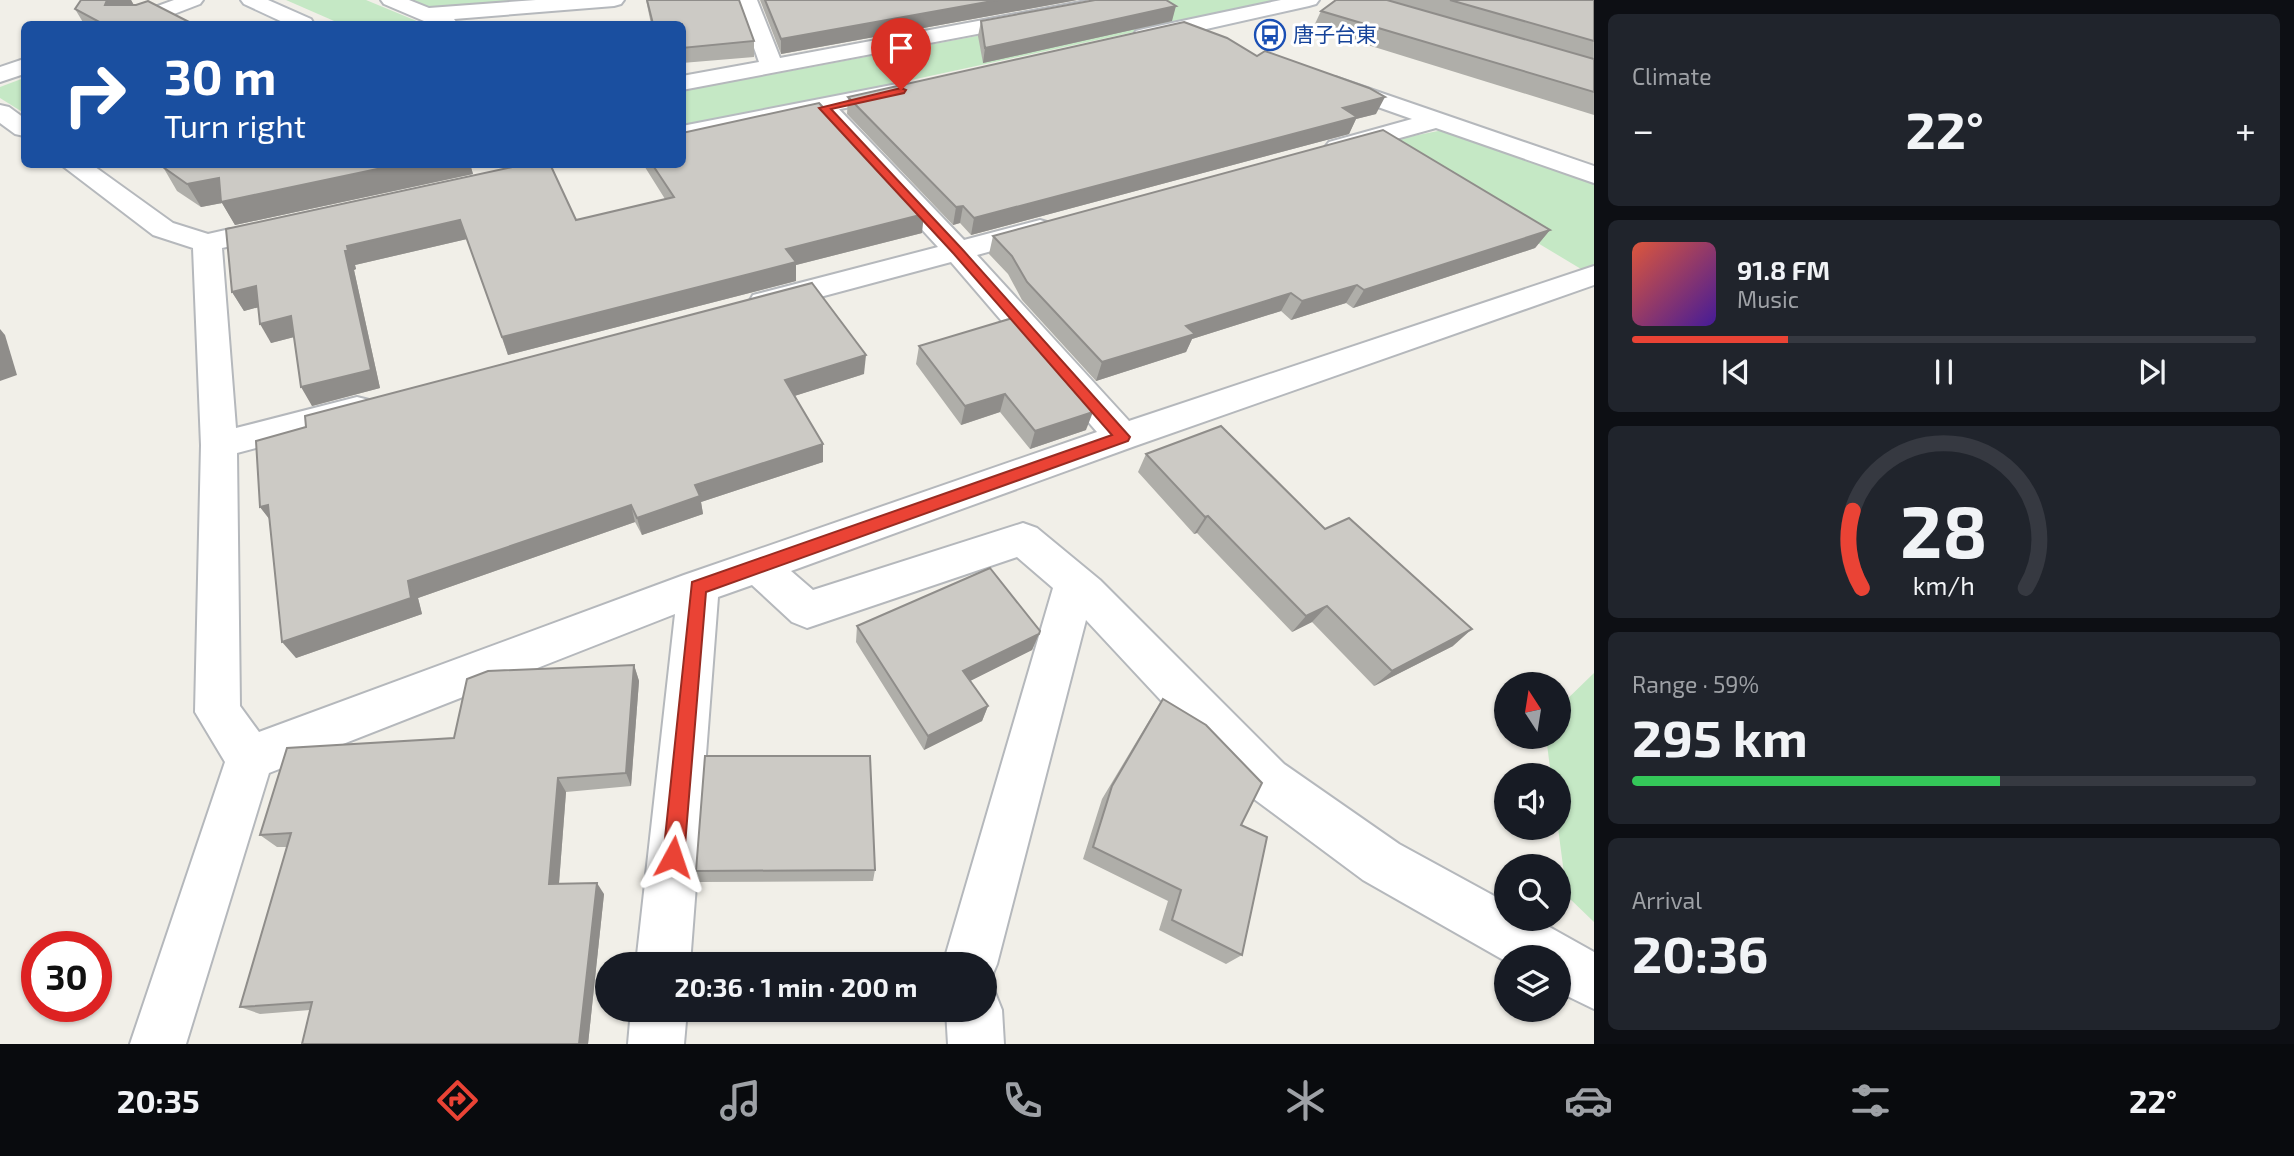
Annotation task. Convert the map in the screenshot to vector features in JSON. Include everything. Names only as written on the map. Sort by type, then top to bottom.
[{"type":"street","points":[[138,21],[193,0]]},
{"type":"street","points":[[251,0],[296,21]]},
{"type":"street","points":[[391,0],[442,21]]},
{"type":"street","points":[[426,15],[552,2],[614,0]]},
{"type":"street","points":[[747,0],[772,65]]},
{"type":"street","points":[[686,82],[1124,0]]},
{"type":"street","points":[[1128,40],[1309,0]]},
{"type":"street","points":[[961,10],[974,29]]},
{"type":"street","points":[[1181,28],[1219,42]]},
{"type":"street","points":[[0,75],[21,67]]},
{"type":"street","points":[[1320,79],[1594,175]]},
{"type":"street","points":[[686,133],[824,108],[917,87]]},
{"type":"street","points":[[824,108],[958,251],[1122,437]]},
{"type":"street","points":[[0,112],[21,127]]},
{"type":"street","points":[[1315,153],[1434,121]]},
{"type":"street","points":[[79,168],[163,229],[207,243],[260,231]]},
{"type":"street","points":[[730,311],[1064,222]]},
{"type":"street","points":[[207,243],[219,445],[218,712],[250,758]]},
{"type":"street","points":[[250,758],[698,587],[1122,437],[1594,275]]},
{"type":"street","points":[[219,445],[380,403]]},
{"type":"street","points":[[758,566],[807,610],[1023,539],[1075,583],[1267,780],[1381,862],[1530,945]]},
{"type":"street","points":[[973,952],[1075,583]]},
{"type":"street","points":[[664,952],[698,587]]},
{"type":"street","points":[[158,1044],[250,758]]},
{"type":"street","points":[[1571,969],[1594,982]]},
{"type":"street","points":[[656,1044],[658,1022]]},
{"type":"street","points":[[975,1022],[976,1044]]},
{"type":"green space","points":[[286,0],[366,0],[417,21],[334,21]]},
{"type":"green space","points":[[405,0],[530,0],[425,9]]},
{"type":"green space","points":[[1168,0],[1282,0],[786,107],[686,125],[686,90]]},
{"type":"green space","points":[[21,79],[21,111],[0,98],[0,87]]},
{"type":"green space","points":[[1443,130],[1594,181],[1594,269],[1586,272],[1373,144]]},
{"type":"green space","points":[[1594,673],[1594,922],[1571,900],[1571,854],[1561,854],[1560,840],[1571,840],[1571,763],[1549,763],[1548,749],[1572,749],[1572,694]]},
{"type":"building","points":[[81,0],[107,0],[105,5],[136,5],[148,1],[187,21],[97,21],[75,9]]},
{"type":"building","points":[[647,0],[739,0],[754,41],[686,48],[686,21],[652,21]]},
{"type":"building","points":[[765,0],[998,0],[781,39]]},
{"type":"building","points":[[1095,0],[1166,0],[1176,6],[985,48],[981,21]]},
{"type":"building","points":[[1336,0],[1387,0],[1594,59],[1594,92],[1321,11]]},
{"type":"building","points":[[1450,0],[1594,0],[1594,41]]},
{"type":"building","points":[[1184,22],[1227,38],[1257,56],[1265,51],[1369,88],[1385,97],[1343,108],[1357,117],[974,218],[963,206],[956,207],[848,97]]},
{"type":"building","points":[[819,103],[924,214],[786,249],[796,262],[502,337],[460,220],[347,246],[348,251],[345,251],[371,370],[301,387],[291,316],[260,324],[256,286],[232,292],[226,229],[508,168],[552,168],[576,220],[674,197],[655,168],[686,168],[686,132]]},
{"type":"building","points":[[1383,130],[1550,230],[1364,290],[1357,285],[1302,301],[1291,293],[1186,326],[1195,334],[1102,362],[1027,282],[1012,256],[993,236]]},
{"type":"building","points":[[164,168],[382,168],[221,202],[219,178],[187,184]]},
{"type":"building","points":[[812,283],[866,355],[785,380],[823,444],[695,485],[700,496],[637,518],[631,505],[408,581],[411,598],[282,642],[268,505],[260,507],[256,441],[306,427],[305,416]]},
{"type":"building","points":[[1016,317],[1065,373],[1060,375],[1093,412],[1035,431],[1005,394],[965,406],[919,346]]},
{"type":"building","points":[[1221,426],[1325,529],[1349,518],[1472,629],[1392,671],[1327,606],[1306,616],[1208,516],[1205,517],[1146,454]]},
{"type":"building","points":[[990,568],[1040,631],[1039,634],[963,671],[988,706],[928,736],[857,626]]},
{"type":"building","points":[[634,665],[626,773],[558,778],[549,884],[597,883],[579,1044],[302,1044],[312,1002],[240,1007],[291,833],[260,835],[287,748],[454,738],[467,679],[488,671]]},
{"type":"building","points":[[1163,699],[1206,725],[1262,783],[1241,825],[1267,837],[1242,955],[1172,920],[1181,890],[1093,847],[1112,786]]},
{"type":"building","points":[[705,756],[870,756],[875,870],[696,871]]},
{"type":"place","name":"唐子台東","points":[[1270,35]]},
{"type":"route","points":[[673,857],[698,587],[1122,437],[958,251],[824,108],[901,90]]}]
